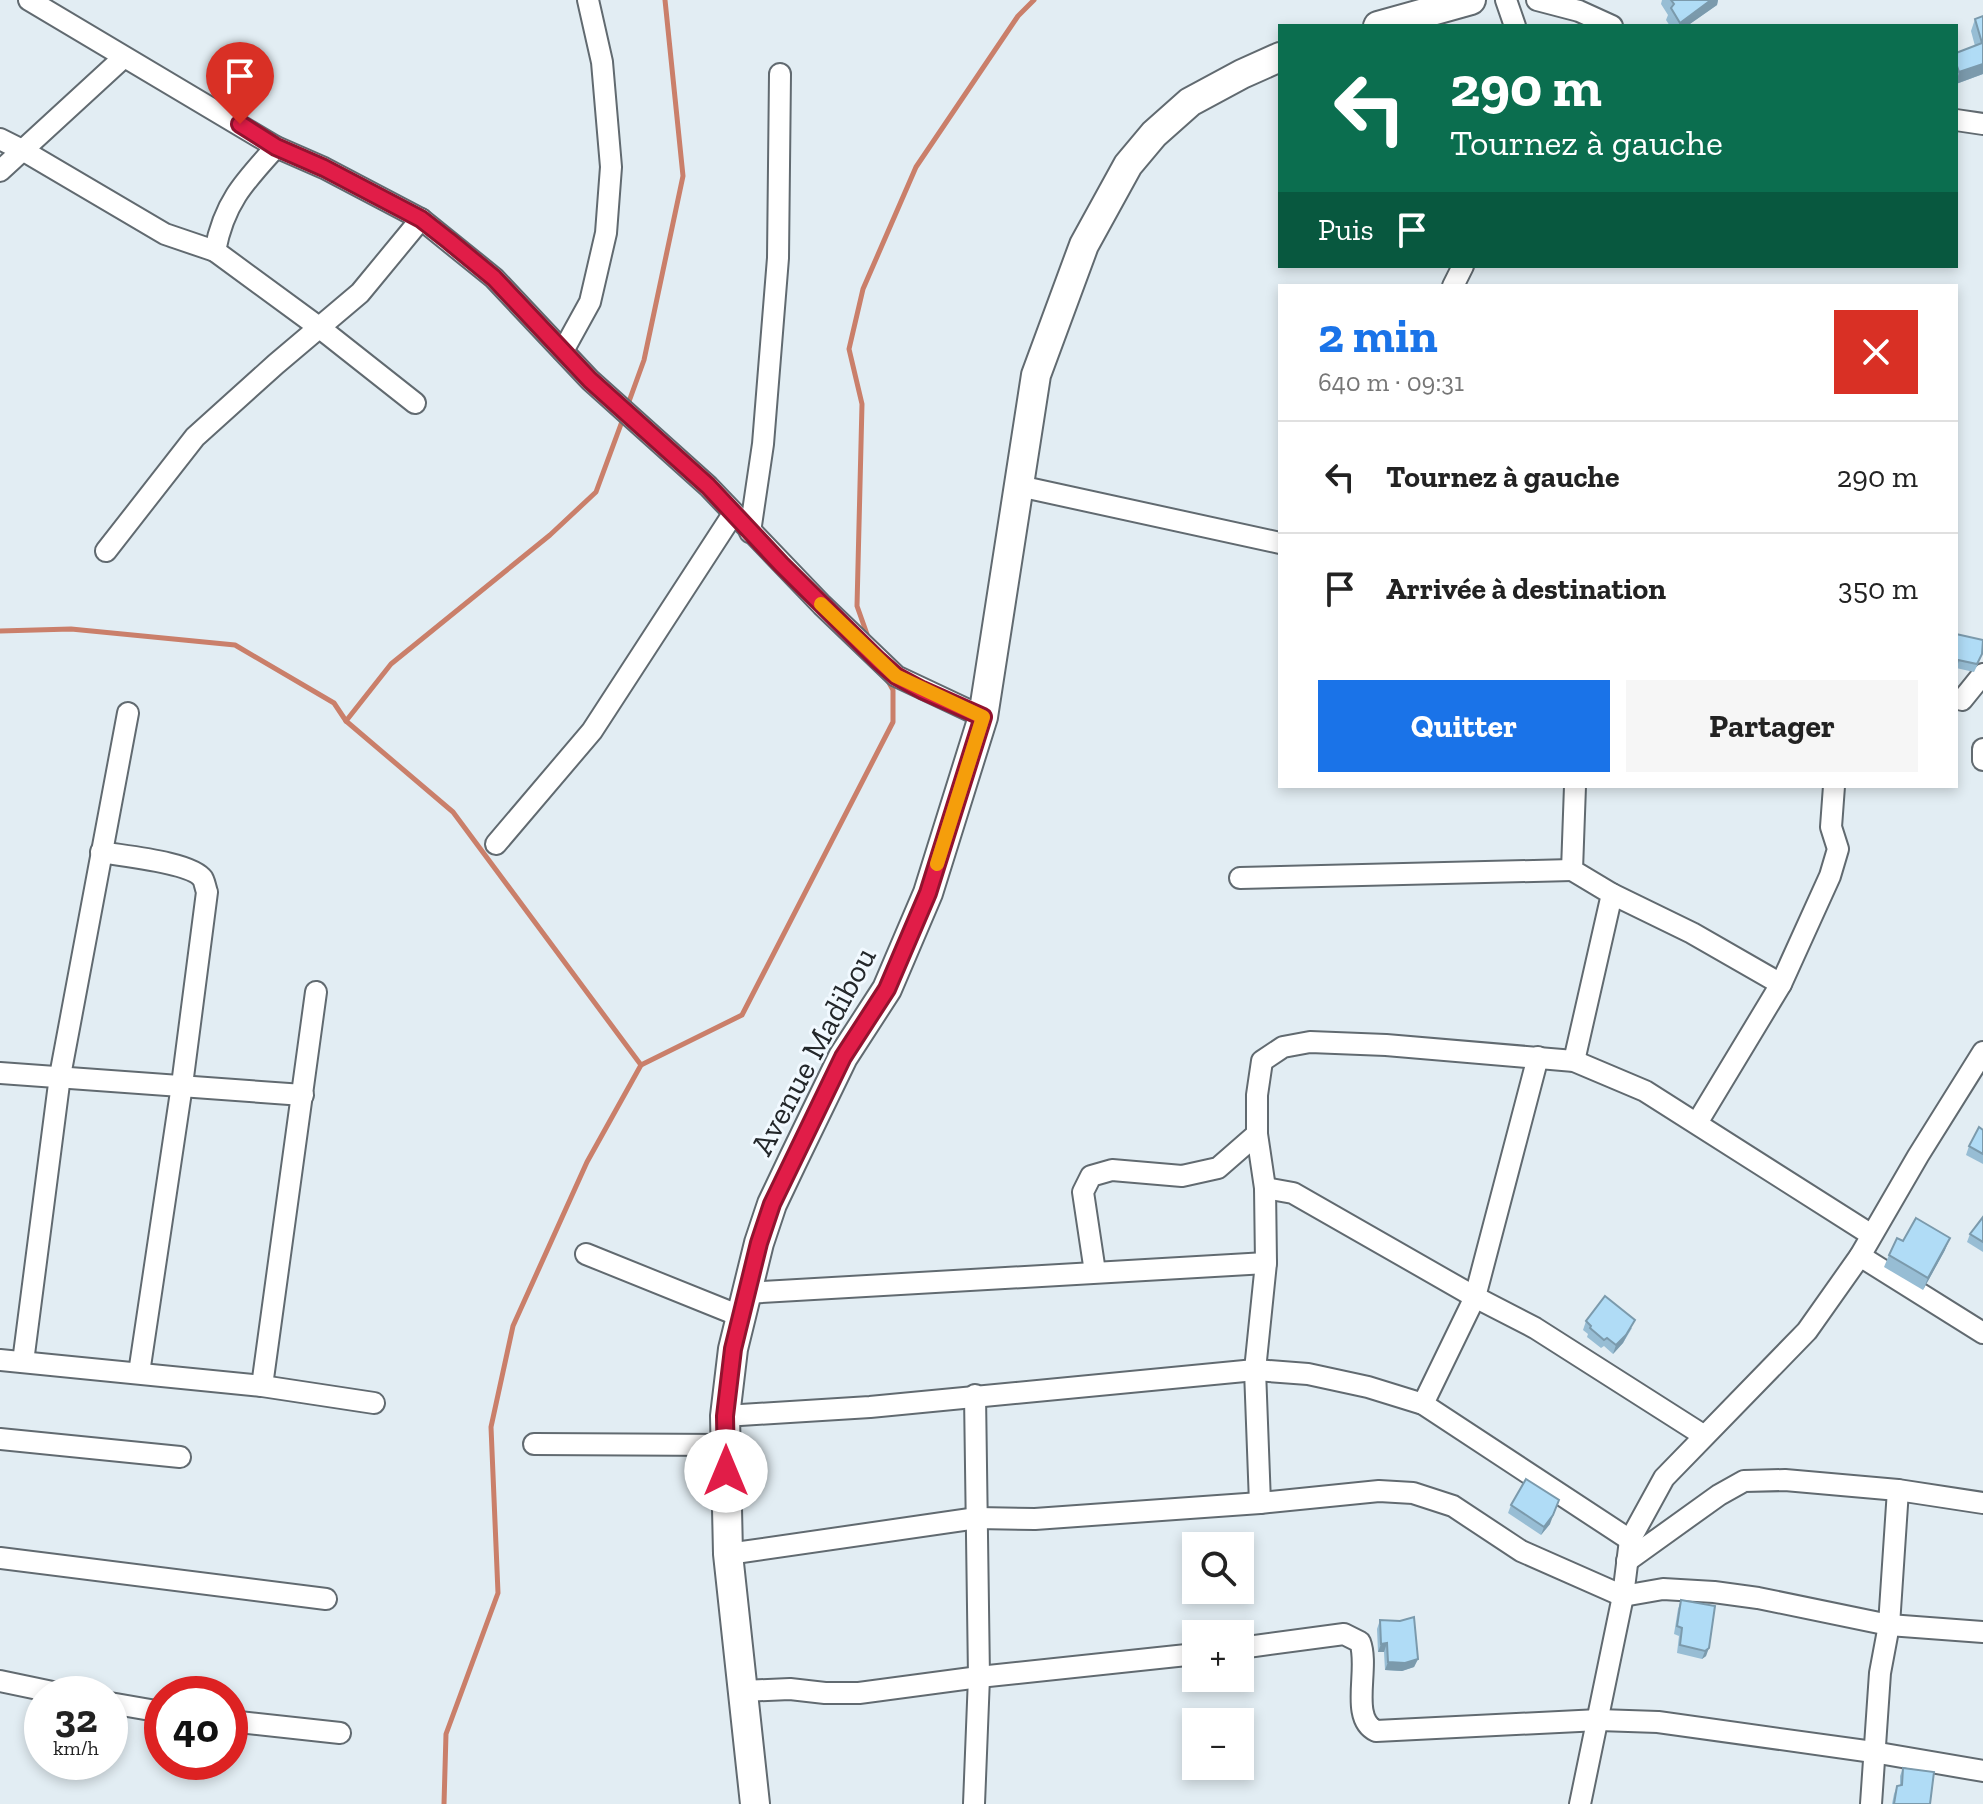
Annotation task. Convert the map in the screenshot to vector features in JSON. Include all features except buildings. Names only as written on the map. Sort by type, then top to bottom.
[{"type":"street","points":[[29,0],[276,147],[324,168],[421,219],[494,278],[590,380],[708,486],[750,532],[896,676],[983,717]]},
{"type":"street","points":[[563,351],[590,302],[607,220],[611,167],[602,62],[588,0]]},
{"type":"street","points":[[1385,24],[1471,0]]},
{"type":"street","points":[[1506,0],[1514,24]]},
{"type":"street","points":[[1537,0],[1579,11],[1608,24]]},
{"type":"street","points":[[0,171],[123,58]]},
{"type":"street","name":"Avenue Madibou","points":[[755,1804],[728,1554],[725,1416],[733,1349],[772,1204],[843,1057],[887,989],[928,893],[983,717],[1036,375],[1084,245],[1128,165],[1154,134],[1190,102],[1278,58]]},
{"type":"street","points":[[750,532],[763,444],[778,258],[780,74]]},
{"type":"street","points":[[1958,120],[1983,124]]},
{"type":"street","points":[[0,139],[165,234],[215,251],[415,403]]},
{"type":"street","points":[[215,251],[227,206],[276,147]]},
{"type":"street","points":[[106,551],[195,437],[360,293],[421,219]]},
{"type":"street","points":[[1019,486],[1278,543]]},
{"type":"street","points":[[496,844],[592,731],[733,514]]},
{"type":"street","points":[[1959,699],[1983,674]]},
{"type":"street","points":[[1959,699],[1983,704]]},
{"type":"street","points":[[23,1362],[60,1076],[128,713]]},
{"type":"street","points":[[1983,749],[1983,760]]},
{"type":"street","points":[[1572,870],[1575,788]]},
{"type":"street","points":[[1697,1123],[1781,984],[1830,876],[1838,849],[1831,827],[1834,788]]},
{"type":"street","points":[[101,852],[182,867],[203,879],[207,892],[139,1373]]},
{"type":"street","points":[[1240,878],[1572,870],[1781,984]]},
{"type":"street","points":[[1574,1061],[1612,894]]},
{"type":"street","points":[[262,1386],[316,992]]},
{"type":"street","points":[[1260,1503],[1255,1370],[1266,1263],[1265,1188],[1257,1134],[1257,1095],[1262,1061],[1283,1047],[1310,1042],[1386,1045],[1574,1061],[1645,1091],[1870,1234]]},
{"type":"street","points":[[1580,1804],[1623,1596],[1630,1540],[1664,1478],[1807,1331],[1860,1256],[1870,1234],[1983,1052]]},
{"type":"street","points":[[1423,1404],[1475,1297],[1538,1057]]},
{"type":"street","points":[[0,1073],[303,1095]]},
{"type":"street","points":[[1095,1272],[1083,1192],[1091,1176],[1112,1170],[1182,1176],[1218,1168],[1257,1134]]},
{"type":"street","points":[[1265,1188],[1293,1193],[1535,1328],[1703,1435]]},
{"type":"street","points":[[586,1254],[743,1304],[1095,1272],[1266,1263]]},
{"type":"street","points":[[1860,1256],[1983,1333]]},
{"type":"street","points":[[0,1360],[262,1386],[374,1403]]},
{"type":"street","points":[[725,1416],[870,1407],[1255,1370],[1308,1374],[1368,1387],[1423,1404],[1630,1540]]},
{"type":"street","points":[[974,1804],[979,1677],[975,1395]]},
{"type":"street","points":[[0,1439],[180,1457]]},
{"type":"street","points":[[534,1444],[725,1445]]},
{"type":"street","points":[[1627,1561],[1719,1495],[1744,1481],[1785,1480],[1898,1490],[1983,1503]]},
{"type":"street","points":[[1871,1804],[1880,1673],[1889,1625],[1898,1490]]},
{"type":"street","points":[[728,1554],[977,1518],[1035,1519],[1379,1491],[1413,1493],[1453,1506],[1521,1551],[1623,1596],[1663,1589],[1714,1592],[1889,1625],[1983,1632]]},
{"type":"street","points":[[0,1558],[326,1599]]},
{"type":"street","points":[[1254,1646],[1344,1634],[1360,1642],[1364,1653],[1362,1716],[1366,1727],[1376,1731],[1599,1720],[1658,1722],[1983,1771]]},
{"type":"street","points":[[742,1691],[790,1689],[859,1693],[1182,1655]]},
{"type":"street","points":[[0,1681],[24,1686]]},
{"type":"street","points":[[248,1723],[340,1733]]},
{"type":"waterway","points":[[627,407],[644,360],[683,176],[665,0]]},
{"type":"waterway","points":[[868,637],[857,606],[862,404],[849,349],[863,289],[916,167],[1018,16],[1034,0]]},
{"type":"waterway","points":[[624,416],[596,492],[550,535],[391,664],[346,721],[453,812],[641,1065]]},
{"type":"waterway","points":[[0,631],[71,629],[235,645],[334,703],[346,721]]},
{"type":"waterway","points":[[444,1804],[446,1734],[498,1593],[491,1427],[513,1326],[587,1162],[641,1065],[742,1015],[893,722],[893,690],[887,679]]},
{"type":"slow traffic","points":[[821,604],[896,676],[983,717],[937,864]]},
{"type":"route","points":[[240,124],[276,147],[324,168],[421,219],[449,241],[494,278],[590,380],[708,486],[878,660],[896,676],[983,717],[928,893],[887,989],[843,1057],[772,1204],[759,1243],[733,1349],[725,1416],[726,1471]]}]
